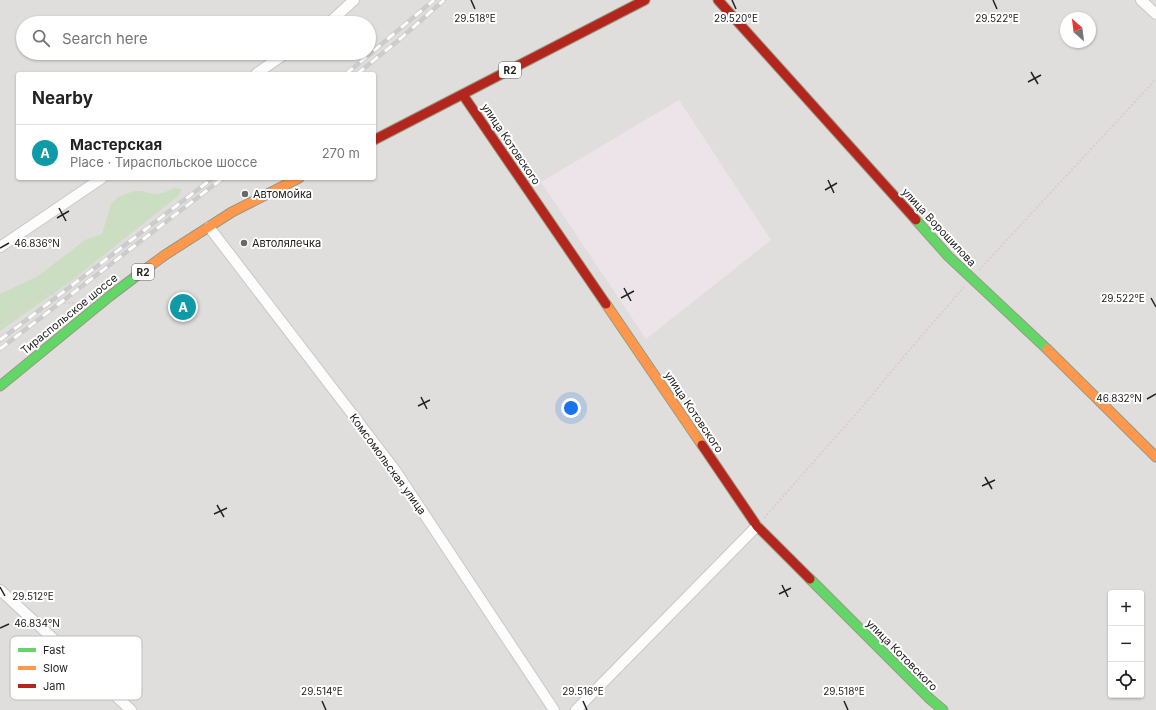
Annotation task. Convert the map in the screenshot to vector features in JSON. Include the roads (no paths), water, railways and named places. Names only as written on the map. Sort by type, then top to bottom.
[{"type":"street","points":[[337,16],[354,0]]},
{"type":"street","name":"R2","points":[[376,139],[645,0]]},
{"type":"street","name":"улица Ворошилова","points":[[718,0],[948,256],[1156,457]]},
{"type":"street","points":[[1141,0],[1156,14]]},
{"type":"street","points":[[259,72],[276,60]]},
{"type":"street","name":"улица Котовского","points":[[463,95],[757,526],[930,699],[943,710]]},
{"type":"street","points":[[0,247],[99,180]]},
{"type":"street","name":"Тираспольское шоссе","points":[[0,386],[110,296],[165,255],[232,212],[295,180]]},
{"type":"street","name":"Комсомольская улица","points":[[208,227],[395,470],[554,710]]},
{"type":"street","points":[[576,710],[757,526]]},
{"type":"street","points":[[0,590],[50,636]]},
{"type":"street","points":[[120,700],[131,710]]},
{"type":"railway","points":[[376,49],[434,0]]},
{"type":"railway","points":[[376,59],[444,0]]},
{"type":"railway","points":[[348,72],[363,60]]},
{"type":"railway","points":[[359,72],[374,60]]},
{"type":"railway","points":[[0,340],[210,180]]},
{"type":"railway","points":[[0,349],[220,180]]},
{"type":"place","name":"Автомойка","points":[[245,194]]},
{"type":"place","name":"Автолялечка","points":[[244,243]]},
{"type":"place","name":"Мастерская","points":[[183,307]]}]
